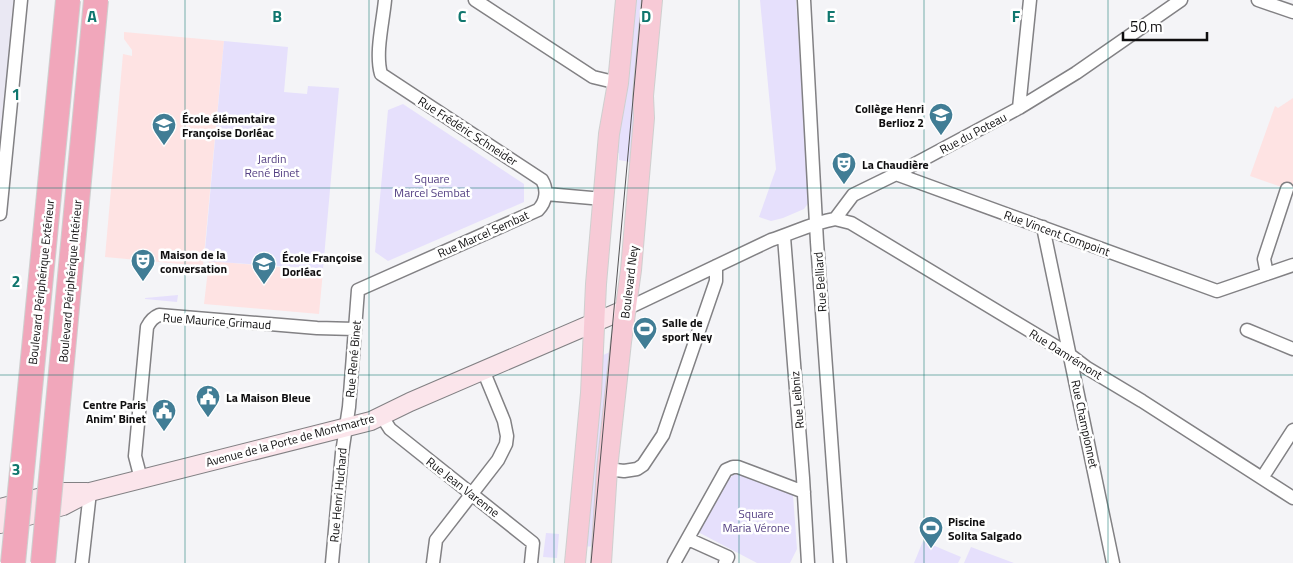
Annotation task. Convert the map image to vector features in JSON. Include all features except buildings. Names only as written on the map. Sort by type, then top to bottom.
[{"type":"highway","name":"Boulevard Périphérique Extérieur","points":[[13,563],[68,0]]},
{"type":"highway","name":"Boulevard Périphérique Intérieur","points":[[44,563],[96,0]]},
{"type":"main road","points":[[575,563],[587,446],[609,134],[618,83],[626,0]]},
{"type":"main road","name":"Boulevard Ney","points":[[601,563],[607,469],[631,270],[644,118],[642,96],[652,0]]},
{"type":"street","points":[[0,214],[21,0]]},
{"type":"street","name":"Rue Frédéric Schneider","points":[[385,0],[379,55],[381,74],[542,180],[546,194]]},
{"type":"street","points":[[475,0],[593,78],[618,83]]},
{"type":"street","name":"Rue Belliard","points":[[804,0],[816,222],[840,563]]},
{"type":"street","points":[[1019,108],[1030,0]]},
{"type":"street","name":"Rue du Poteau","points":[[835,219],[853,195],[1019,108],[1076,73],[1181,0]]},
{"type":"street","points":[[1258,0],[1293,12]]},
{"type":"street","name":"Rue Vincent Compoint","points":[[896,174],[1217,292],[1267,274]]},
{"type":"street","points":[[1287,189],[1264,259],[1267,274],[1293,265]]},
{"type":"street","points":[[546,194],[604,199]]},
{"type":"street","name":"Rue Marcel Sembat","points":[[358,290],[538,210],[546,194]]},
{"type":"street","points":[[595,322],[771,240],[816,222],[835,219]]},
{"type":"street","name":"Rue Damrémont","points":[[835,219],[851,223],[1070,355],[1087,368],[1142,400],[1293,498]]},
{"type":"street","name":"Rue Championnet","points":[[1043,227],[1113,563]]},
{"type":"street","name":"Rue Leibniz","points":[[784,236],[804,492],[806,560]]},
{"type":"street","points":[[607,469],[624,471],[637,469],[643,464],[663,435],[716,281],[716,266]]},
{"type":"street","name":"Rue René Binet","points":[[345,428],[358,290]]},
{"type":"street","name":"Rue Maurice Grimaud","points":[[141,479],[135,456],[147,327],[159,315],[355,330]]},
{"type":"street","name":"Avenue de la Porte de Montmartre","points":[[0,524],[63,506],[90,492],[371,420],[595,322]]},
{"type":"street","points":[[1247,330],[1293,349]]},
{"type":"street","points":[[433,563],[436,540],[503,453],[507,440],[504,421],[483,370]]},
{"type":"street","name":"Rue Jean Varenne","points":[[381,416],[390,429],[533,543],[531,563]]},
{"type":"street","name":"Rue Henri Huchard","points":[[332,563],[345,428]]},
{"type":"street","points":[[1262,478],[1293,430]]},
{"type":"street","points":[[674,563],[726,470],[733,467],[804,492]]},
{"type":"street","name":"Avenue de la Porte de Montmartre","points":[[0,508],[61,492],[90,492]]},
{"type":"street","points":[[82,563],[90,492]]},
{"type":"street","points":[[688,539],[727,560]]},
{"type":"shaded area","points":[[0,0],[18,0],[0,211]]},
{"type":"shaded area","name":"École élémentaire Françoise Dorléac","points":[[124,32],[224,41],[203,266],[105,257],[123,54],[132,56],[132,50],[124,39]]},
{"type":"shaded area","points":[[1293,98],[1293,191],[1250,176],[1275,106],[1278,108]]},
{"type":"shaded area","name":"École Françoise Dorléac","points":[[209,261],[323,271],[319,314],[204,304]]},
{"type":"green space","points":[[633,0],[645,0],[636,154],[631,153],[630,162],[619,160],[619,153],[613,152]]},
{"type":"green space","points":[[760,0],[796,0],[809,202],[804,209],[771,221],[759,217],[776,169]]},
{"type":"green space","name":"Jardin René Binet","points":[[224,41],[288,47],[284,92],[307,94],[308,86],[339,88],[323,269],[204,261]]},
{"type":"green space","name":"Square Marcel Sembat","points":[[403,104],[524,184],[524,202],[388,261],[375,252],[388,110]]},
{"type":"green space","points":[[178,295],[177,302],[145,299],[145,298]]},
{"type":"green space","points":[[612,351],[597,547],[581,546],[601,356]]},
{"type":"green space","name":"Square Maria Vérone","points":[[739,474],[793,495],[797,549],[790,563],[757,563],[698,532],[728,480],[733,475]]},
{"type":"green space","points":[[546,533],[559,534],[557,558],[543,557]]},
{"type":"green space","name":"Piscine Solita Salgado","points":[[923,541],[961,557],[958,563],[914,563]]},
{"type":"green space","points":[[971,547],[1014,563],[964,563]]},
{"type":"tram line","points":[[591,563],[642,0]]},
{"type":"place","name":"Collège Henri Berlioz 2","points":[[941,136]]},
{"type":"place","name":"École élémentaire Françoise Dorléac","points":[[164,146]]},
{"type":"place","name":"La Chaudière","points":[[844,185]]},
{"type":"place","name":"Maison de la conversation","points":[[143,282]]},
{"type":"place","name":"École Françoise Dorléac","points":[[264,285]]},
{"type":"place","name":"Salle de sport Ney","points":[[645,350]]},
{"type":"place","name":"La Maison Bleue","points":[[208,418]]},
{"type":"place","name":"Centre Paris Anim' Binet","points":[[164,432]]},
{"type":"place","name":"Piscine Solita Salgado","points":[[931,549]]}]
